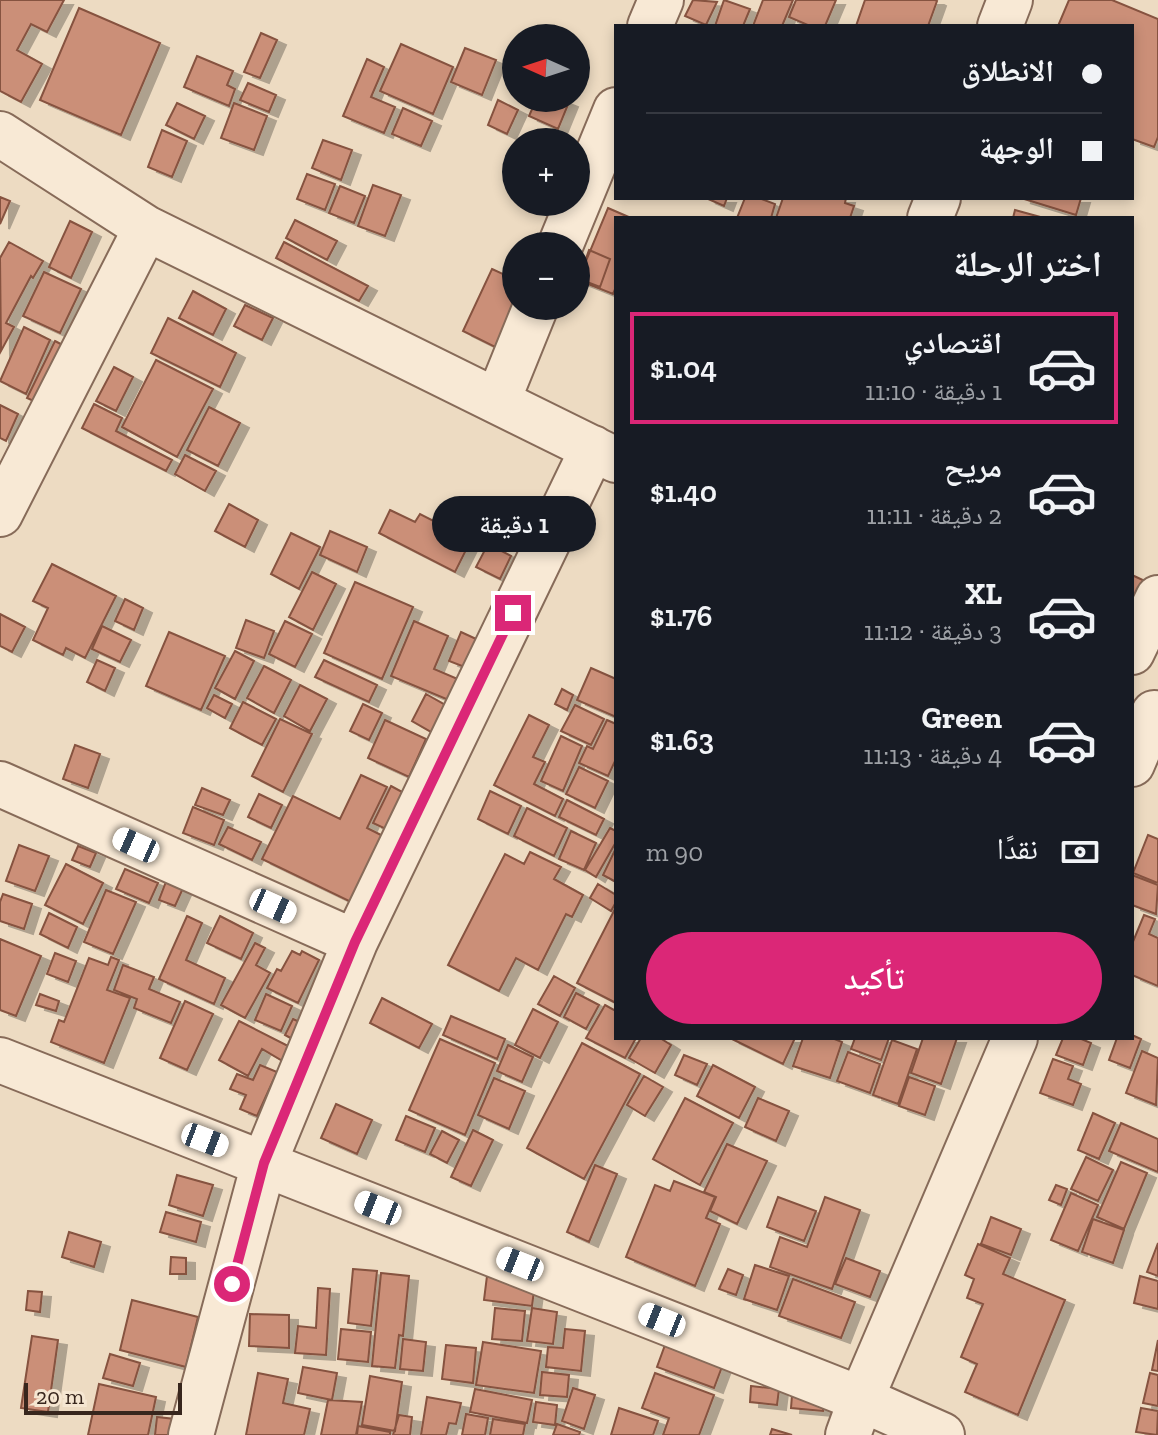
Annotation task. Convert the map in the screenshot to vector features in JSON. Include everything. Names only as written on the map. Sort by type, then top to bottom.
[{"type":"street","points":[[651,24],[661,0]]},
{"type":"street","points":[[1001,24],[1010,0]]},
{"type":"street","points":[[566,232],[614,115]]},
{"type":"street","points":[[0,134],[146,228],[604,454],[355,942],[264,1163],[191,1435]]},
{"type":"street","points":[[0,514],[146,228]]},
{"type":"street","points":[[498,400],[530,320]]},
{"type":"street","points":[[1134,648],[1158,598]]},
{"type":"street","points":[[1134,757],[1148,710]]},
{"type":"street","points":[[0,784],[355,942]]},
{"type":"street","points":[[855,1417],[1014,1040]]},
{"type":"street","points":[[0,1060],[264,1163],[855,1417],[942,1435]]},
{"type":"building","points":[[0,0],[64,0],[47,32],[31,24],[17,50],[42,64],[21,102],[0,91]]},
{"type":"building","points":[[693,0],[717,2],[706,24],[685,16]]},
{"type":"building","points":[[724,0],[750,9],[744,24],[716,24]]},
{"type":"building","points":[[763,0],[793,0],[783,24],[754,24]]},
{"type":"building","points":[[796,0],[836,0],[826,24],[805,24],[789,17]]},
{"type":"building","points":[[865,0],[937,1],[929,24],[857,24]]},
{"type":"building","points":[[1069,0],[1112,0],[1158,19],[1158,137],[1154,147],[1134,140],[1134,24],[1059,24]]},
{"type":"building","points":[[79,8],[160,43],[121,135],[40,100]]},
{"type":"building","points":[[261,33],[277,40],[260,78],[244,72]]},
{"type":"building","points":[[401,44],[453,67],[433,114],[380,91]]},
{"type":"building","points":[[465,48],[496,60],[482,95],[451,82]]},
{"type":"building","points":[[197,56],[233,71],[227,85],[235,89],[229,106],[184,87]]},
{"type":"building","points":[[367,59],[384,67],[371,97],[395,107],[384,133],[343,116]]},
{"type":"building","points":[[248,83],[276,95],[269,112],[240,100]]},
{"type":"building","points":[[498,100],[502,102],[502,112],[517,112],[510,128],[502,128],[502,132],[488,125]]},
{"type":"building","points":[[177,103],[205,116],[194,139],[166,125]]},
{"type":"building","points":[[234,103],[267,116],[254,150],[221,138]]},
{"type":"building","points":[[403,108],[432,121],[421,146],[392,134]]},
{"type":"building","points":[[531,112],[565,112],[558,128],[529,116]]},
{"type":"building","points":[[162,130],[187,141],[172,177],[148,167]]},
{"type":"building","points":[[323,140],[352,150],[341,180],[312,168]]},
{"type":"building","points":[[307,174],[335,184],[325,210],[297,199]]},
{"type":"building","points":[[373,185],[401,195],[385,236],[358,226]]},
{"type":"building","points":[[340,186],[365,196],[354,223],[329,213]]},
{"type":"building","points":[[0,197],[10,201],[0,224]]},
{"type":"building","points":[[710,200],[726,200],[724,206]]},
{"type":"building","points":[[744,200],[764,200],[775,204],[772,216],[738,216]]},
{"type":"building","points":[[782,200],[846,200],[845,203],[854,206],[851,216],[777,216]]},
{"type":"building","points":[[1027,200],[1080,200],[1076,215]]},
{"type":"building","points":[[608,208],[626,216],[614,216],[613,294],[590,285],[590,251]]},
{"type":"building","points":[[1015,210],[1037,216],[1014,216]]},
{"type":"building","points":[[295,220],[337,241],[327,260],[286,238]]},
{"type":"building","points":[[70,221],[92,232],[71,278],[49,267]]},
{"type":"building","points":[[9,242],[43,261],[33,278],[31,276],[6,323],[14,327],[1,351],[0,258]]},
{"type":"building","points":[[284,242],[368,286],[359,301],[276,258]]},
{"type":"building","points":[[590,250],[610,259],[600,287],[590,283]]},
{"type":"building","points":[[492,269],[502,274],[502,320],[508,320],[495,347],[463,331]]},
{"type":"building","points":[[44,272],[81,289],[60,333],[23,316]]},
{"type":"building","points":[[193,291],[226,309],[213,335],[179,318]]},
{"type":"building","points":[[245,305],[273,318],[262,340],[234,326]]},
{"type":"building","points":[[168,318],[236,353],[220,387],[151,353]]},
{"type":"building","points":[[24,327],[50,340],[26,394],[0,381]]},
{"type":"building","points":[[55,341],[74,351],[47,407],[27,398]]},
{"type":"building","points":[[156,360],[213,389],[177,457],[122,427]]},
{"type":"building","points":[[114,367],[133,377],[116,411],[96,401]]},
{"type":"building","points":[[94,404],[122,418],[116,431],[172,460],[166,471],[82,428]]},
{"type":"building","points":[[0,405],[18,414],[6,441],[0,438]]},
{"type":"building","points":[[209,407],[240,423],[218,466],[187,450]]},
{"type":"building","points":[[185,455],[216,471],[205,491],[175,474]]},
{"type":"building","points":[[229,504],[258,520],[245,547],[215,531]]},
{"type":"building","points":[[390,510],[415,522],[420,514],[471,540],[455,572],[379,533]]},
{"type":"building","points":[[330,531],[367,547],[357,572],[320,555]]},
{"type":"building","points":[[291,533],[320,547],[299,589],[271,574]]},
{"type":"building","points":[[488,544],[511,556],[500,579],[476,567]]},
{"type":"building","points":[[52,564],[116,596],[85,658],[66,648],[63,655],[33,640],[48,608],[33,601]]},
{"type":"building","points":[[312,572],[336,584],[313,630],[289,617]]},
{"type":"building","points":[[1134,576],[1147,582],[1134,609]]},
{"type":"building","points":[[355,582],[413,607],[382,679],[324,653]]},
{"type":"building","points":[[125,599],[143,608],[134,630],[115,621]]},
{"type":"building","points":[[0,614],[25,627],[12,652],[0,646]]},
{"type":"building","points":[[246,620],[274,631],[264,658],[236,648]]},
{"type":"building","points":[[285,621],[312,634],[295,667],[269,654]]},
{"type":"building","points":[[414,621],[448,636],[434,669],[460,680],[451,701],[391,676]]},
{"type":"building","points":[[102,626],[131,640],[120,662],[92,649]]},
{"type":"building","points":[[169,632],[225,656],[201,710],[146,686]]},
{"type":"building","points":[[461,632],[487,644],[475,671],[449,661]]},
{"type":"building","points":[[235,651],[254,661],[235,699],[215,688]]},
{"type":"building","points":[[97,660],[115,668],[105,691],[87,682]]},
{"type":"building","points":[[324,660],[377,685],[369,702],[315,677]]},
{"type":"building","points":[[264,666],[291,680],[274,713],[247,698]]},
{"type":"building","points":[[591,668],[614,678],[614,716],[577,700]]},
{"type":"building","points":[[300,685],[327,699],[310,731],[284,716]]},
{"type":"building","points":[[562,689],[573,695],[567,710],[555,704]]},
{"type":"building","points":[[426,694],[454,710],[440,737],[412,721]]},
{"type":"building","points":[[214,695],[232,704],[225,718],[207,708]]},
{"type":"building","points":[[243,702],[276,719],[262,745],[230,728]]},
{"type":"building","points":[[363,704],[382,713],[369,740],[350,731]]},
{"type":"building","points":[[575,705],[604,719],[591,745],[561,731]]},
{"type":"building","points":[[529,715],[549,725],[533,757],[545,762],[534,784],[563,799],[555,816],[494,785]]},
{"type":"building","points":[[280,719],[312,734],[283,792],[252,776]]},
{"type":"building","points":[[385,720],[426,739],[409,777],[368,758]]},
{"type":"building","points":[[607,720],[614,723],[614,763],[608,776],[579,763],[587,746],[593,749]]},
{"type":"building","points":[[561,736],[582,746],[563,791],[541,781]]},
{"type":"building","points":[[75,745],[100,754],[88,788],[63,779]]},
{"type":"building","points":[[579,767],[608,781],[595,808],[566,794]]},
{"type":"building","points":[[361,775],[387,787],[367,828],[383,836],[351,902],[262,859],[293,796],[340,819]]},
{"type":"building","points":[[391,786],[404,793],[388,830],[373,823]]},
{"type":"building","points":[[202,788],[230,800],[223,815],[195,805]]},
{"type":"building","points":[[490,791],[521,806],[508,834],[478,819]]},
{"type":"building","points":[[259,794],[282,805],[271,828],[248,817]]},
{"type":"building","points":[[567,800],[604,819],[596,835],[559,817]]},
{"type":"building","points":[[193,807],[224,820],[214,845],[183,833]]},
{"type":"building","points":[[527,808],[567,828],[554,856],[514,836]]},
{"type":"building","points":[[228,827],[261,842],[252,860],[219,844]]},
{"type":"building","points":[[610,828],[614,830],[614,846],[596,877],[585,870]]},
{"type":"building","points":[[571,831],[596,843],[584,870],[559,859]]},
{"type":"building","points":[[1148,835],[1158,839],[1158,883],[1134,873]]},
{"type":"building","points":[[19,845],[49,856],[35,891],[6,881]]},
{"type":"building","points":[[78,846],[96,853],[90,867],[72,860]]},
{"type":"building","points":[[530,852],[561,867],[554,879],[583,895],[572,917],[566,914],[538,970],[516,958],[499,991],[448,965],[505,854],[524,864]]},
{"type":"building","points":[[614,852],[614,881],[603,875]]},
{"type":"building","points":[[66,864],[103,883],[83,924],[45,905]]},
{"type":"building","points":[[125,869],[158,883],[149,903],[116,889]]},
{"type":"building","points":[[1134,876],[1158,885],[1156,914],[1134,906]]},
{"type":"building","points":[[167,879],[184,886],[175,906],[159,900]]},
{"type":"building","points":[[598,884],[614,894],[614,906],[611,911],[590,898]]},
{"type":"building","points":[[106,890],[136,902],[113,954],[84,942]]},
{"type":"building","points":[[3,894],[32,904],[24,929],[0,921]]},
{"type":"building","points":[[614,911],[614,1002],[577,983]]},
{"type":"building","points":[[49,913],[77,927],[68,948],[40,934]]},
{"type":"building","points":[[1144,915],[1155,919],[1149,934],[1158,938],[1158,986],[1134,976],[1134,939]]},
{"type":"building","points":[[187,916],[202,923],[186,960],[225,978],[214,1004],[159,979]]},
{"type":"building","points":[[220,916],[253,933],[241,959],[207,943]]},
{"type":"building","points":[[0,939],[41,956],[16,1016],[0,1010]]},
{"type":"building","points":[[255,943],[265,948],[256,965],[270,973],[245,1018],[221,1005]]},
{"type":"building","points":[[292,951],[300,955],[302,951],[319,960],[298,1003],[267,988]]},
{"type":"building","points":[[55,953],[76,961],[68,982],[47,974]]},
{"type":"building","points":[[111,957],[119,960],[107,990],[130,998],[104,1063],[51,1042],[59,1020],[64,1022],[89,958],[108,965]]},
{"type":"building","points":[[123,965],[154,977],[149,989],[180,1002],[171,1023],[134,1008],[137,999],[114,990]]},
{"type":"building","points":[[554,976],[575,988],[560,1016],[538,1004]]},
{"type":"building","points":[[576,993],[599,1005],[586,1029],[564,1017]]},
{"type":"building","points":[[40,994],[59,1001],[56,1011],[36,1005]]},
{"type":"building","points":[[266,994],[292,1006],[281,1031],[255,1020]]},
{"type":"building","points":[[382,998],[432,1024],[419,1048],[370,1023]]},
{"type":"building","points":[[185,1001],[213,1014],[187,1070],[160,1058]]},
{"type":"building","points":[[605,1005],[614,1010],[614,1040],[635,1040],[625,1058],[586,1038]]},
{"type":"building","points":[[533,1009],[558,1022],[540,1058],[515,1045]]},
{"type":"building","points":[[451,1016],[505,1039],[497,1059],[443,1035]]},
{"type":"building","points":[[293,1019],[304,1024],[296,1041],[285,1035]]},
{"type":"building","points":[[239,1021],[292,1048],[286,1063],[262,1049],[248,1076],[219,1060]]},
{"type":"building","points":[[1134,1036],[1141,1039],[1130,1068],[1109,1060],[1116,1040],[1134,1040]]},
{"type":"building","points":[[440,1039],[495,1063],[465,1135],[409,1110]]},
{"type":"building","points":[[640,1040],[663,1040],[671,1045],[655,1073],[629,1058]]},
{"type":"building","points":[[734,1040],[794,1040],[783,1064]]},
{"type":"building","points":[[802,1040],[842,1042],[830,1078],[793,1066]]},
{"type":"building","points":[[854,1040],[888,1040],[881,1060],[851,1049]]},
{"type":"building","points":[[892,1040],[917,1049],[898,1104],[873,1095]]},
{"type":"building","points":[[922,1040],[956,1040],[941,1084],[911,1073]]},
{"type":"building","points":[[1062,1040],[1091,1043],[1083,1065],[1056,1055]]},
{"type":"building","points":[[582,1043],[640,1074],[584,1179],[527,1148]]},
{"type":"building","points":[[508,1045],[533,1057],[522,1082],[497,1071]]},
{"type":"building","points":[[1142,1051],[1158,1058],[1156,1105],[1126,1093]]},
{"type":"building","points":[[848,1052],[880,1064],[870,1093],[837,1081]]},
{"type":"building","points":[[684,1055],[707,1064],[697,1085],[675,1075]]},
{"type":"building","points":[[1053,1059],[1073,1066],[1068,1079],[1081,1084],[1073,1105],[1040,1093]]},
{"type":"building","points":[[260,1065],[277,1072],[257,1116],[240,1109],[246,1095],[230,1089],[237,1074],[253,1080]]},
{"type":"building","points":[[713,1065],[755,1087],[739,1118],[697,1096]]},
{"type":"building","points":[[644,1076],[663,1087],[645,1116],[627,1105]]},
{"type":"building","points":[[909,1077],[935,1086],[925,1115],[899,1106]]},
{"type":"building","points":[[494,1078],[525,1091],[509,1129],[478,1115]]},
{"type":"building","points":[[685,1098],[733,1123],[700,1185],[653,1159]]},
{"type":"building","points":[[758,1098],[789,1111],[776,1141],[745,1127]]},
{"type":"building","points":[[336,1104],[372,1120],[357,1154],[321,1138]]},
{"type":"building","points":[[1093,1113],[1115,1123],[1099,1159],[1078,1150]]},
{"type":"building","points":[[406,1116],[435,1128],[425,1152],[396,1140]]},
{"type":"building","points":[[1121,1123],[1158,1139],[1158,1172],[1109,1151]]},
{"type":"building","points":[[473,1130],[493,1140],[471,1186],[451,1177]]},
{"type":"building","points":[[442,1131],[459,1140],[447,1163],[430,1154]]},
{"type":"building","points":[[727,1144],[767,1161],[737,1224],[710,1211],[716,1197],[704,1192]]},
{"type":"building","points":[[1086,1157],[1113,1170],[1098,1201],[1071,1189]]},
{"type":"building","points":[[1121,1162],[1147,1173],[1124,1229],[1097,1217]]},
{"type":"building","points":[[595,1165],[617,1174],[589,1242],[567,1232]]},
{"type":"building","points":[[177,1175],[213,1185],[203,1216],[169,1205]]},
{"type":"building","points":[[674,1181],[715,1197],[706,1218],[720,1224],[695,1286],[626,1257],[655,1185],[670,1191]]},
{"type":"building","points":[[1056,1185],[1067,1189],[1061,1205],[1049,1200]]},
{"type":"building","points":[[1071,1193],[1098,1205],[1078,1251],[1051,1240]]},
{"type":"building","points":[[778,1197],[816,1211],[804,1241],[767,1227]]},
{"type":"building","points":[[825,1197],[860,1210],[832,1289],[770,1267],[780,1237],[807,1247]]},
{"type":"building","points":[[166,1212],[201,1222],[196,1242],[160,1232]]},
{"type":"building","points":[[991,1217],[1021,1229],[1011,1255],[981,1244]]},
{"type":"building","points":[[1093,1219],[1124,1230],[1113,1263],[1082,1252]]},
{"type":"building","points":[[69,1232],[101,1242],[94,1267],[62,1257]]},
{"type":"building","points":[[1158,1243],[1158,1276],[1147,1272]]},
{"type":"building","points":[[978,1244],[1010,1258],[1003,1274],[1065,1300],[1018,1415],[965,1392],[977,1364],[961,1357],[983,1304],[967,1298],[974,1279],[965,1275]]},
{"type":"building","points":[[171,1257],[186,1258],[186,1274],[170,1274]]},
{"type":"building","points":[[846,1258],[880,1271],[870,1297],[835,1284]]},
{"type":"building","points":[[755,1265],[789,1276],[777,1310],[744,1299]]},
{"type":"building","points":[[353,1269],[377,1271],[371,1326],[348,1323]]},
{"type":"building","points":[[728,1269],[743,1275],[736,1295],[719,1289]]},
{"type":"building","points":[[381,1273],[409,1276],[403,1336],[399,1335],[395,1368],[372,1366]]},
{"type":"building","points":[[487,1276],[535,1283],[532,1306],[484,1300]]},
{"type":"building","points":[[1140,1276],[1158,1281],[1158,1309],[1134,1303]]},
{"type":"building","points":[[793,1279],[855,1302],[841,1338],[779,1316]]},
{"type":"building","points":[[318,1288],[330,1289],[326,1355],[295,1353],[298,1326],[316,1328]]},
{"type":"building","points":[[28,1291],[42,1292],[40,1312],[26,1310]]},
{"type":"building","points":[[132,1300],[198,1317],[186,1367],[120,1350]]},
{"type":"building","points":[[495,1308],[525,1311],[522,1341],[492,1339]]},
{"type":"building","points":[[532,1308],[557,1312],[553,1344],[527,1341]]},
{"type":"building","points":[[250,1314],[289,1315],[289,1348],[249,1346]]},
{"type":"building","points":[[341,1329],[371,1332],[368,1362],[338,1359]]},
{"type":"building","points":[[565,1329],[585,1331],[581,1371],[546,1367],[548,1347],[563,1348]]},
{"type":"building","points":[[669,1334],[726,1356],[714,1388],[657,1367]]},
{"type":"building","points":[[32,1336],[58,1340],[48,1412],[21,1408]]},
{"type":"building","points":[[403,1339],[426,1342],[423,1371],[400,1369]]},
{"type":"building","points":[[1158,1340],[1158,1371],[1152,1370]]},
{"type":"building","points":[[483,1342],[541,1351],[534,1393],[476,1385]]},
{"type":"building","points":[[446,1345],[476,1348],[473,1383],[442,1379]]},
{"type":"building","points":[[110,1354],[140,1363],[133,1386],[103,1378]]},
{"type":"building","points":[[303,1367],[337,1373],[332,1400],[298,1393]]},
{"type":"building","points":[[542,1372],[569,1375],[567,1397],[540,1395]]},
{"type":"building","points":[[258,1373],[288,1379],[283,1403],[310,1409],[304,1435],[246,1435]]},
{"type":"building","points":[[655,1373],[714,1395],[699,1435],[663,1435],[669,1418],[642,1408]]},
{"type":"building","points":[[1150,1373],[1158,1375],[1158,1406],[1143,1403]]},
{"type":"building","points":[[370,1376],[402,1382],[395,1431],[362,1425]]},
{"type":"building","points":[[99,1384],[156,1397],[148,1435],[88,1435]]},
{"type":"building","points":[[751,1386],[779,1389],[777,1405],[750,1402]]},
{"type":"building","points":[[573,1388],[595,1395],[584,1429],[562,1421]]},
{"type":"building","points":[[475,1389],[532,1400],[527,1423],[470,1412]]},
{"type":"building","points":[[792,1395],[824,1399],[823,1411],[791,1408]]},
{"type":"building","points":[[427,1397],[461,1403],[456,1424],[449,1423],[446,1435],[421,1435]]},
{"type":"building","points":[[328,1400],[362,1402],[356,1435],[321,1435]]},
{"type":"building","points":[[536,1402],[557,1405],[555,1425],[533,1422]]},
{"type":"building","points":[[619,1408],[658,1421],[653,1435],[611,1435]]},
{"type":"building","points":[[1141,1408],[1158,1411],[1157,1435],[1136,1432]]},
{"type":"building","points":[[466,1414],[488,1418],[485,1435],[462,1435]]},
{"type":"building","points":[[399,1415],[412,1417],[410,1435],[393,1435]]},
{"type":"building","points":[[157,1417],[175,1419],[174,1435],[155,1435]]},
{"type":"building","points":[[493,1419],[525,1424],[523,1435],[490,1435]]},
{"type":"building","points":[[557,1424],[580,1432],[579,1435],[553,1435]]},
{"type":"building","points":[[358,1426],[390,1432],[390,1435],[357,1435]]},
{"type":"building","points":[[772,1429],[792,1435],[770,1435]]},
{"type":"route","points":[[232,1284],[264,1163],[355,942],[513,613]]}]
